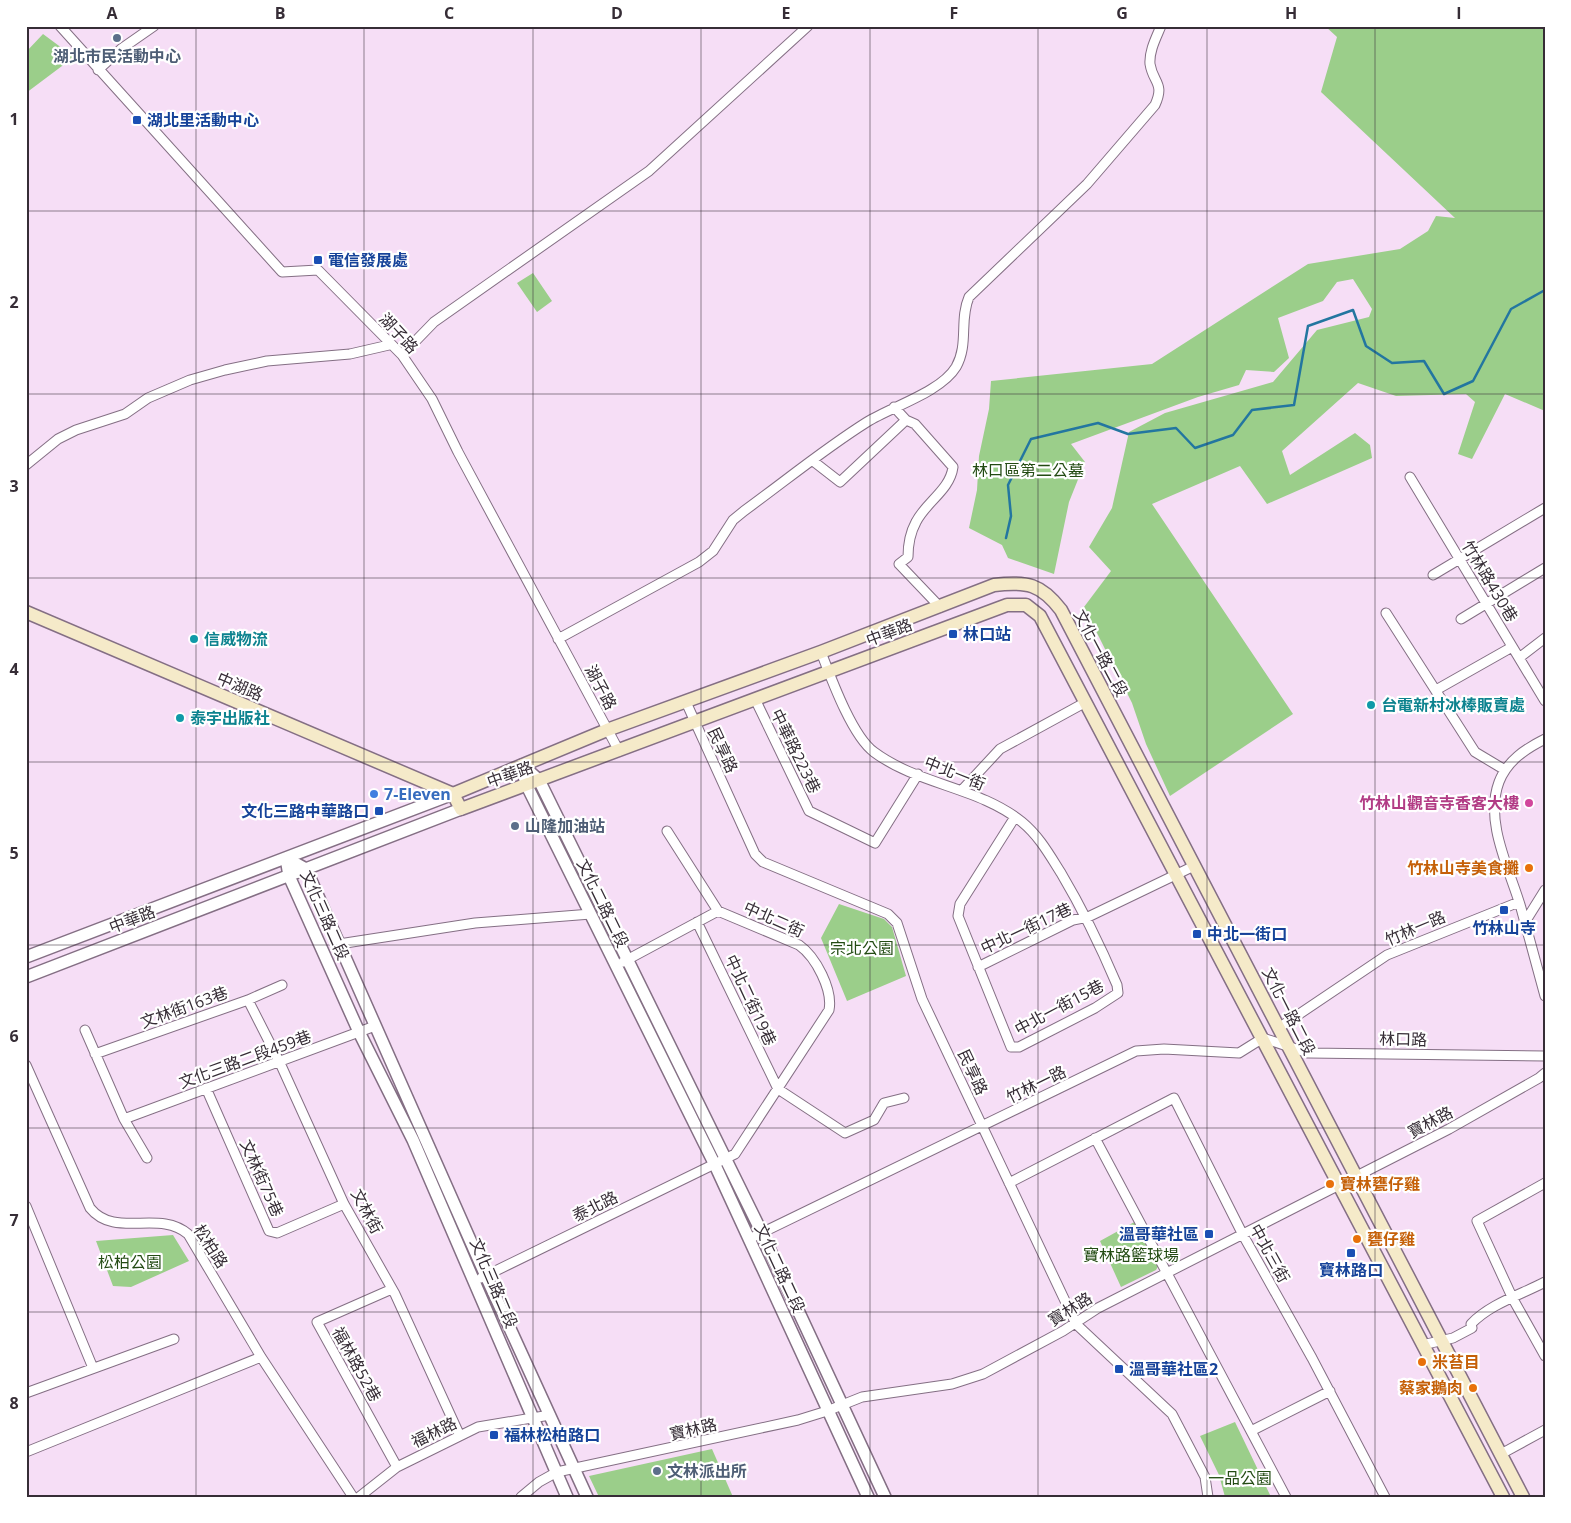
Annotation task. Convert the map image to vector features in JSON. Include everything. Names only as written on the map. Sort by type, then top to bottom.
[{"type":"main road","name":"文化一路二段","points":[[994,586],[1012,583],[1031,585],[1049,595],[1061,610],[1290,1046],[1521,1493]]},
{"type":"main road","name":"中華路","points":[[452,794],[607,730],[821,652],[994,586]]},
{"type":"main road","name":"中華路","points":[[461,809],[1007,605],[1026,605],[1040,616],[1086,702]]},
{"type":"main road","name":"中湖路","points":[[26,612],[452,794]]},
{"type":"main road","points":[[1086,702],[1263,1038],[1338,1186],[1504,1497]]},
{"type":"main road","points":[[452,794],[461,809]]},
{"type":"main road","points":[[1263,1038],[1280,1027]]},
{"type":"street","name":"湖子路","points":[[60,26],[282,272],[318,270],[389,344],[402,355],[432,399],[458,452],[618,751]]},
{"type":"street","points":[[98,70],[121,49],[154,26]]},
{"type":"street","points":[[402,355],[434,322],[649,171],[808,26]]},
{"type":"street","points":[[558,639],[699,562],[713,550],[733,520],[866,422],[894,407],[909,402],[942,380],[955,368],[963,351],[964,309],[969,297],[1087,184],[1155,105],[1160,93],[1159,84],[1150,64],[1153,43],[1161,26]]},
{"type":"street","points":[[26,465],[58,439],[76,430],[125,414],[148,398],[190,380],[267,361],[350,354],[389,344]]},
{"type":"street","points":[[894,407],[906,420],[915,424],[953,467],[952,477],[916,522],[909,544],[908,557],[899,564],[940,607]]},
{"type":"street","points":[[813,461],[840,482],[906,420]]},
{"type":"street","name":"竹林路430巷","points":[[1410,477],[1545,701]]},
{"type":"street","points":[[1433,575],[1545,508]]},
{"type":"street","points":[[1461,619],[1485,602],[1545,568]]},
{"type":"street","points":[[1386,613],[1475,752],[1505,770]]},
{"type":"street","points":[[1519,658],[1545,638]]},
{"type":"street","points":[[1436,690],[1512,647]]},
{"type":"street","name":"中北一街","points":[[821,652],[848,714],[873,752],[918,774],[962,790],[1015,817],[1041,840],[1088,917],[1117,985],[1118,993]]},
{"type":"street","name":"中華路223巷","points":[[755,699],[808,811],[875,843],[918,774]]},
{"type":"street","name":"民享路","points":[[686,702],[693,722],[755,854],[763,862],[888,914],[897,924],[922,999],[1076,1324],[1172,1414],[1205,1477],[1208,1497]]},
{"type":"street","points":[[962,790],[1000,749],[1086,702]]},
{"type":"street","points":[[1545,739],[1516,757],[1505,770],[1498,784],[1495,813],[1506,862],[1545,996]]},
{"type":"street","name":"文化二路二段","points":[[522,764],[539,780],[628,959],[727,1159],[885,1497]]},
{"type":"street","name":"文化二路二段","points":[[522,764],[526,784],[714,1165],[868,1497]]},
{"type":"street","name":"中華路","points":[[26,957],[452,794]]},
{"type":"street","name":"中華路","points":[[26,978],[461,809]]},
{"type":"street","points":[[978,967],[958,916],[960,904],[1015,817]]},
{"type":"street","points":[[666,831],[718,912]]},
{"type":"street","name":"文化三路二段","points":[[286,858],[306,869],[339,944],[481,1278],[534,1419],[567,1497]]},
{"type":"street","name":"文化三路二段","points":[[286,858],[289,876],[359,1032],[550,1415],[587,1497]]},
{"type":"street","points":[[1088,917],[1194,866]]},
{"type":"street","points":[[1525,922],[1545,890]]},
{"type":"street","name":"竹林一路","points":[[1280,1027],[1387,955],[1519,902]]},
{"type":"street","name":"中北二街","points":[[616,965],[718,912],[800,945],[812,958],[831,1000],[829,1010],[735,1154],[727,1159]]},
{"type":"street","points":[[339,944],[475,924],[591,914]]},
{"type":"street","name":"中北一街17巷","points":[[978,967],[1074,920],[1088,917]]},
{"type":"street","name":"中北二街19巷","points":[[697,922],[778,1089]]},
{"type":"street","name":"中北一街15巷","points":[[978,967],[1011,1047],[1019,1047],[1095,1008],[1118,993]]},
{"type":"street","name":"文林街163巷","points":[[95,1054],[248,1000],[282,985]]},
{"type":"street","name":"文林街","points":[[248,1000],[280,1063],[344,1204],[392,1289],[460,1436]]},
{"type":"street","name":"文化三路二段459巷","points":[[124,1119],[280,1063],[375,1026]]},
{"type":"street","points":[[85,1030],[124,1119],[147,1158]]},
{"type":"street","name":"竹林一路","points":[[749,1239],[1136,1052],[1164,1049],[1239,1053],[1263,1038]]},
{"type":"street","name":"林口路","points":[[1263,1038],[1308,1053],[1545,1056]]},
{"type":"street","name":"松柏路","points":[[26,1064],[90,1208],[97,1217],[107,1222],[172,1223],[188,1234],[261,1358],[352,1497]]},
{"type":"street","name":"寶林路","points":[[557,1472],[574,1470],[771,1426],[828,1411],[862,1397],[952,1384],[983,1374],[1076,1324],[1098,1308],[1449,1129],[1545,1073]]},
{"type":"street","name":"文林街75巷","points":[[206,1088],[271,1233],[277,1233],[344,1204]]},
{"type":"street","points":[[778,1089],[845,1133],[874,1120],[884,1103],[904,1098]]},
{"type":"street","name":"中北三街","points":[[1009,1183],[1174,1098],[1243,1235],[1330,1391],[1385,1497]]},
{"type":"street","points":[[1096,1138],[1286,1497]]},
{"type":"street","name":"泰北路","points":[[481,1278],[727,1159]]},
{"type":"street","points":[[1545,1183],[1477,1221],[1513,1299],[1545,1356]]},
{"type":"street","points":[[26,1206],[29,1221],[93,1368]]},
{"type":"street","points":[[1422,1345],[1442,1340],[1472,1328],[1471,1324],[1484,1311],[1513,1299],[1545,1282]]},
{"type":"street","name":"福林路52巷","points":[[392,1289],[317,1322],[398,1467]]},
{"type":"street","points":[[26,1393],[174,1339]]},
{"type":"street","points":[[26,1452],[261,1358]]},
{"type":"street","points":[[1251,1431],[1330,1391]]},
{"type":"street","name":"福林路","points":[[359,1497],[398,1467],[478,1427],[550,1415]]},
{"type":"street","points":[[1501,1454],[1545,1430]]},
{"type":"street","points":[[521,1497],[538,1482],[557,1472]]},
{"type":"street","points":[[1504,1497],[1521,1493]]},
{"type":"green space","name":"林口區第二公墓","points":[[1325,26],[1545,26],[1545,411],[1505,394],[1472,459],[1458,454],[1475,402],[1466,394],[1396,396],[1358,383],[1282,451],[1290,475],[1355,433],[1370,445],[1372,458],[1267,504],[1240,466],[1152,504],[1293,714],[1170,796],[1146,744],[1132,703],[1084,607],[1111,571],[1089,547],[1112,508],[1129,432],[1165,413],[1273,382],[1317,330],[1369,317],[1372,309],[1353,279],[1337,282],[1323,301],[1278,318],[1289,358],[1274,372],[1246,370],[1239,385],[1198,397],[1071,444],[1085,462],[1069,502],[1054,574],[1008,558],[1002,545],[969,528],[977,490],[979,456],[989,409],[991,381],[1152,364],[1308,264],[1400,249],[1428,231],[1436,216],[1455,218],[1321,92],[1337,37]]},
{"type":"green space","points":[[43,34],[74,57],[26,93],[26,52]]},
{"type":"green space","points":[[533,273],[552,301],[537,312],[517,283]]},
{"type":"green space","name":"宗北公園","points":[[839,904],[884,919],[892,927],[906,976],[847,1001],[821,938]]},
{"type":"green space","name":"寶林路籃球場","points":[[1138,1220],[1160,1263],[1156,1270],[1121,1287],[1100,1241]]},
{"type":"green space","name":"松柏公園","points":[[173,1235],[189,1261],[131,1287],[113,1286],[96,1241]]},
{"type":"green space","name":"一品公園","points":[[1235,1422],[1271,1497],[1225,1497],[1219,1475],[1200,1436]]},
{"type":"green space","points":[[712,1449],[733,1497],[599,1497],[589,1476]]},
{"type":"waterway","points":[[1006,538],[1011,516],[1008,485],[1031,439],[1098,423],[1128,434],[1176,428],[1195,448],[1233,435],[1252,410],[1294,405],[1308,326],[1353,310],[1366,346],[1392,363],[1424,361],[1444,394],[1473,381],[1511,309],[1545,290]]},
{"type":"place","name":"湖北市民活動中心","points":[[117,38]]},
{"type":"place","name":"湖北里活動中心","points":[[137,120]]},
{"type":"place","name":"電信發展處","points":[[318,260]]},
{"type":"place","name":"林口站","points":[[953,634]]},
{"type":"place","name":"信威物流","points":[[194,639]]},
{"type":"place","name":"台電新村冰棒販賣處","points":[[1371,705]]},
{"type":"place","name":"泰宇出版社","points":[[180,718]]},
{"type":"place","name":"7-Eleven","points":[[374,794]]},
{"type":"place","name":"竹林山觀音寺香客大樓","points":[[1529,803]]},
{"type":"place","name":"文化三路中華路口","points":[[379,811]]},
{"type":"place","name":"山隆加油站","points":[[515,826]]},
{"type":"place","name":"竹林山寺美食攤","points":[[1529,868]]},
{"type":"place","name":"竹林山寺","points":[[1504,910]]},
{"type":"place","name":"中北一街口","points":[[1197,934]]},
{"type":"place","name":"寶林甕仔雞","points":[[1330,1184]]},
{"type":"place","name":"溫哥華社區","points":[[1209,1234]]},
{"type":"place","name":"甕仔雞","points":[[1357,1239]]},
{"type":"place","name":"寶林路口","points":[[1351,1253]]},
{"type":"place","name":"米苔目","points":[[1422,1362]]},
{"type":"place","name":"溫哥華社區2","points":[[1119,1369]]},
{"type":"place","name":"蔡家鵝肉","points":[[1473,1388]]},
{"type":"place","name":"福林松柏路口","points":[[494,1435]]},
{"type":"place","name":"文林派出所","points":[[657,1471]]}]
